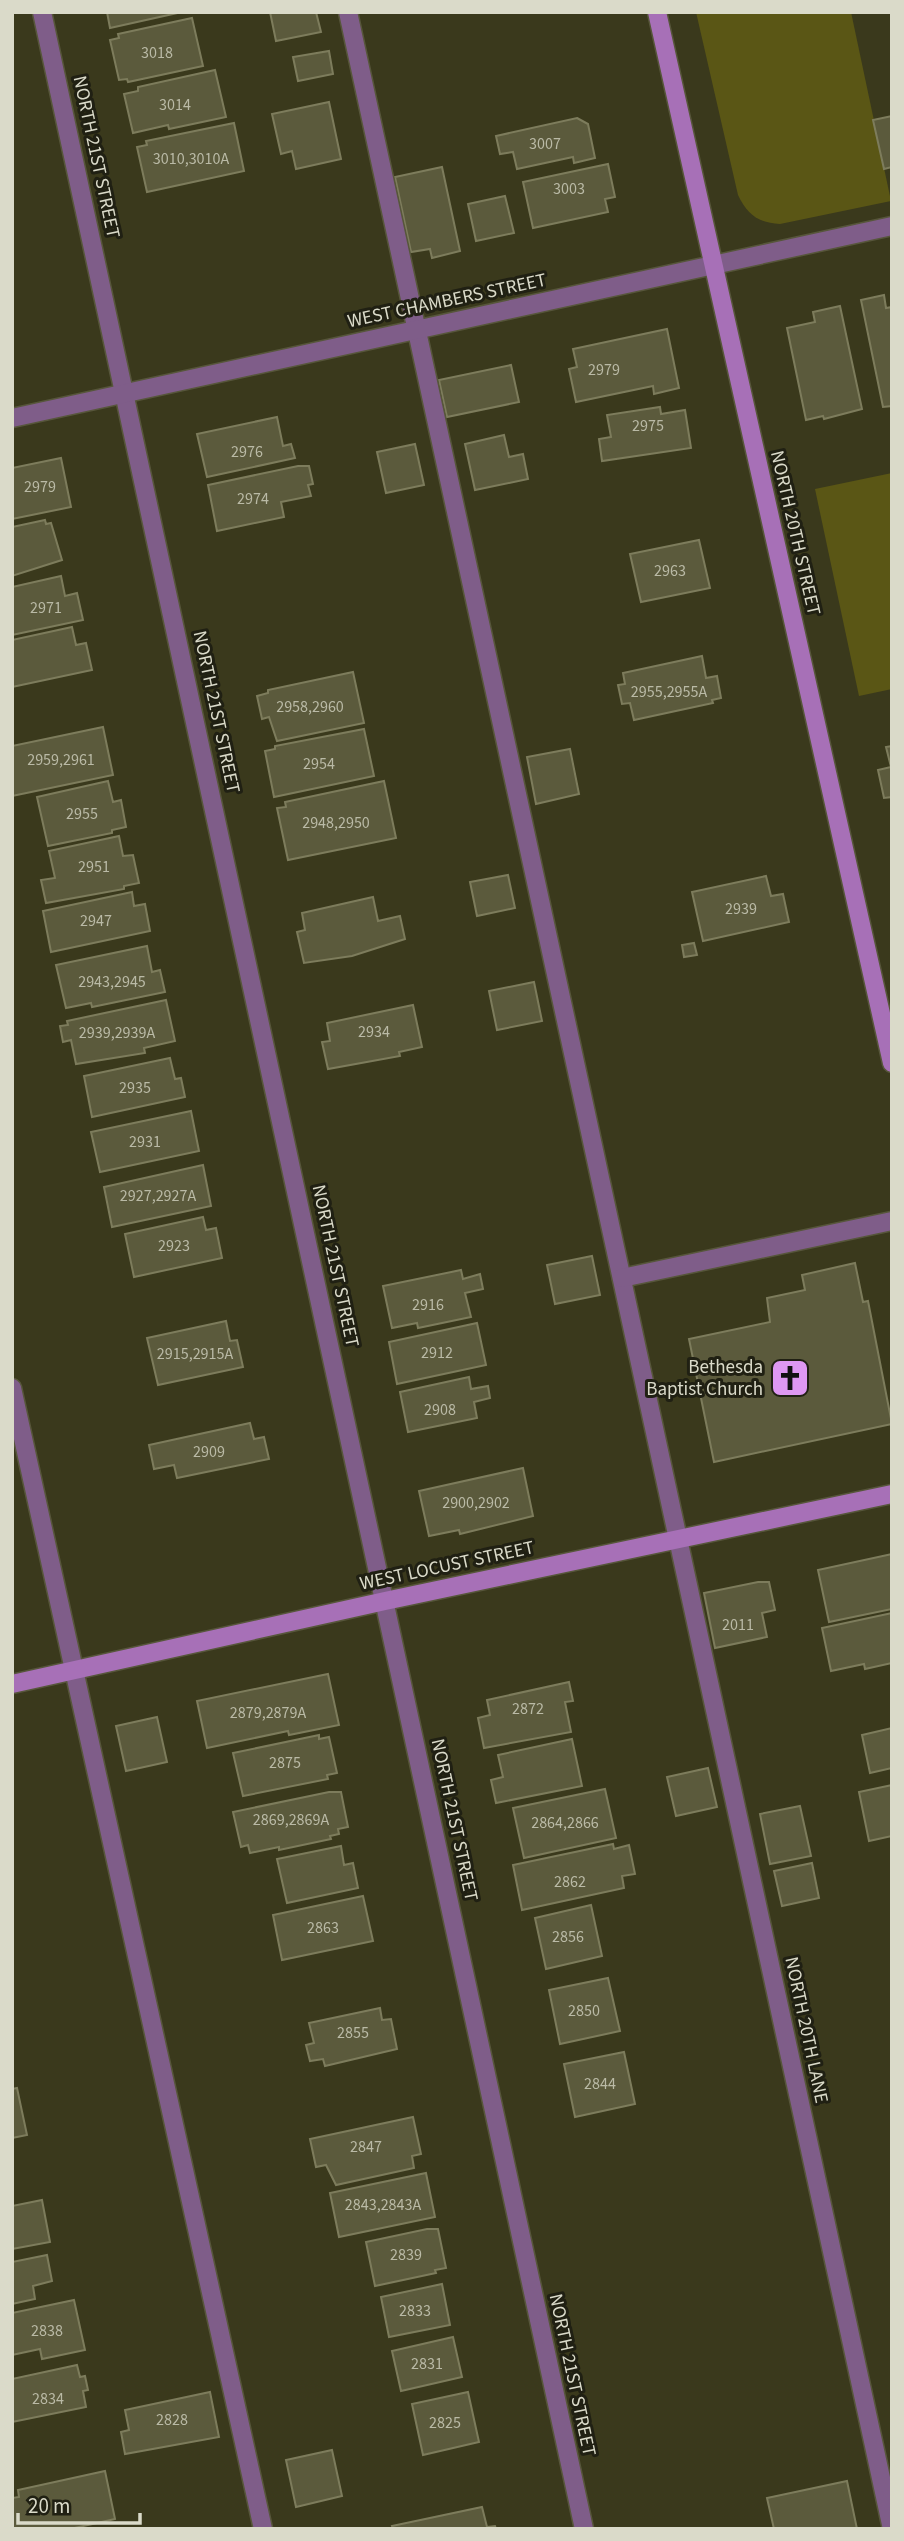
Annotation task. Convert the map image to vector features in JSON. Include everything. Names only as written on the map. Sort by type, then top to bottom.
[{"type":"main road","name":"NORTH 20TH STREET","points":[[657,12],[892,1063]]},
{"type":"main road","name":"WEST LOCUST STREET","points":[[12,1684],[385,1601],[892,1494]]},
{"type":"street","name":"NORTH 21ST STREET","points":[[43,12],[584,2529]]},
{"type":"street","name":"NORTH 20TH LANE","points":[[348,12],[892,2529]]},
{"type":"street","name":"WEST CHAMBERS STREET","points":[[12,418],[892,226]]},
{"type":"street","points":[[622,1278],[892,1221]]},
{"type":"street","points":[[12,1388],[262,2529]]},
{"type":"shaded area","points":[[696,12],[851,12],[891,201],[780,224],[765,222],[749,212],[738,195]]},
{"type":"shaded area","points":[[892,473],[892,689],[859,696],[815,489]]},
{"type":"building","points":[[107,12],[182,12],[110,28]]},
{"type":"building","points":[[270,12],[316,12],[321,32],[276,41]]},
{"type":"building","points":[[192,18],[203,66],[128,82],[127,79],[119,80],[110,40],[119,38],[118,34]]},
{"type":"building","points":[[329,51],[333,74],[298,81],[293,57]]},
{"type":"building","points":[[215,70],[226,117],[169,129],[168,125],[133,133],[124,94],[138,91],[138,87]]},
{"type":"building","points":[[329,102],[341,159],[296,169],[292,151],[281,154],[272,114]]},
{"type":"building","points":[[892,116],[892,167],[884,169],[873,120]]},
{"type":"building","points":[[577,118],[588,124],[595,158],[574,163],[573,157],[517,169],[513,152],[500,154],[496,136]]},
{"type":"building","points":[[234,123],[244,171],[147,192],[137,147],[147,145],[146,141]]},
{"type":"building","points":[[608,164],[615,197],[605,199],[608,212],[533,228],[523,182]]},
{"type":"building","points":[[442,167],[460,251],[432,258],[430,249],[411,252],[395,177]]},
{"type":"building","points":[[505,196],[514,233],[476,241],[468,204]]},
{"type":"building","points":[[884,295],[886,308],[892,307],[892,406],[883,407],[861,300]]},
{"type":"building","points":[[840,306],[862,409],[824,419],[823,416],[806,420],[787,328],[815,322],[813,312]]},
{"type":"building","points":[[667,329],[679,388],[654,394],[653,386],[576,402],[569,369],[577,367],[573,349]]},
{"type":"building","points":[[511,365],[519,402],[447,417],[439,380]]},
{"type":"building","points":[[660,407],[661,414],[685,410],[691,448],[602,461],[599,439],[611,437],[607,415]]},
{"type":"building","points":[[277,417],[283,446],[291,444],[295,458],[207,477],[197,434]]},
{"type":"building","points":[[504,435],[509,457],[523,454],[528,479],[475,490],[465,444]]},
{"type":"building","points":[[415,444],[424,485],[386,493],[377,452]]},
{"type":"building","points":[[61,458],[71,507],[12,519],[12,468]]},
{"type":"building","points":[[309,466],[313,484],[308,485],[311,496],[281,502],[284,517],[217,531],[208,485]]},
{"type":"building","points":[[45,520],[46,524],[51,523],[62,560],[12,576],[12,527]]},
{"type":"building","points":[[699,540],[710,588],[641,602],[630,554]]},
{"type":"building","points":[[61,576],[65,596],[77,593],[83,620],[12,635],[12,587]]},
{"type":"building","points":[[72,627],[76,645],[86,643],[92,670],[12,687],[12,640]]},
{"type":"building","points":[[702,656],[706,678],[717,676],[721,698],[712,700],[713,703],[634,720],[630,703],[622,704],[618,685],[625,684],[623,673]]},
{"type":"building","points":[[353,672],[364,723],[277,741],[269,717],[262,719],[257,696],[268,693],[268,690]]},
{"type":"building","points":[[103,727],[113,775],[12,796],[12,746]]},
{"type":"building","points":[[364,729],[374,776],[274,797],[265,751],[275,749],[275,746]]},
{"type":"building","points":[[892,746],[892,797],[884,798],[878,770],[891,767],[886,747]]},
{"type":"building","points":[[570,749],[579,794],[536,804],[527,757]]},
{"type":"building","points":[[108,781],[113,802],[121,800],[126,827],[112,830],[112,833],[48,846],[37,797]]},
{"type":"building","points":[[384,781],[396,838],[288,860],[277,808],[286,807],[285,802]]},
{"type":"building","points":[[119,836],[123,856],[133,855],[139,883],[124,886],[124,889],[46,903],[41,880],[55,878],[49,851]]},
{"type":"building","points":[[508,875],[515,908],[477,916],[470,882]]},
{"type":"building","points":[[766,876],[771,896],[783,894],[789,922],[703,941],[692,892]]},
{"type":"building","points":[[132,892],[134,906],[145,904],[150,931],[51,952],[43,911]]},
{"type":"building","points":[[373,897],[378,921],[400,916],[405,939],[352,956],[304,963],[297,932],[305,930],[302,913]]},
{"type":"building","points":[[694,943],[697,955],[684,957],[682,945]]},
{"type":"building","points":[[147,946],[152,972],[160,970],[165,992],[92,1007],[91,1003],[66,1008],[56,965]]},
{"type":"building","points":[[534,982],[542,1021],[497,1030],[489,991]]},
{"type":"building","points":[[166,1000],[175,1041],[144,1048],[145,1053],[76,1064],[71,1040],[63,1042],[60,1026],[68,1025],[67,1021]]},
{"type":"building","points":[[413,1005],[422,1047],[399,1052],[400,1056],[328,1069],[322,1042],[330,1041],[327,1023]]},
{"type":"building","points":[[170,1058],[175,1079],[181,1078],[185,1097],[92,1117],[84,1076]]},
{"type":"building","points":[[191,1111],[199,1151],[100,1172],[91,1132]]},
{"type":"building","points":[[203,1165],[211,1206],[112,1227],[104,1187]]},
{"type":"building","points":[[203,1217],[206,1230],[216,1228],[222,1258],[134,1277],[125,1234]]},
{"type":"building","points":[[592,1256],[600,1295],[555,1304],[547,1265]]},
{"type":"building","name":"Bethesda Baptist Church","points":[[855,1263],[863,1302],[868,1301],[892,1424],[714,1462],[689,1339],[770,1322],[767,1298],[805,1290],[802,1275]]},
{"type":"building","points":[[461,1270],[463,1279],[480,1274],[483,1289],[465,1293],[471,1317],[418,1328],[417,1323],[392,1328],[383,1286]]},
{"type":"building","points":[[226,1321],[230,1341],[237,1340],[243,1367],[158,1385],[147,1338]]},
{"type":"building","points":[[477,1323],[486,1365],[397,1384],[389,1342]]},
{"type":"building","points":[[469,1377],[471,1389],[488,1386],[490,1398],[474,1402],[477,1418],[408,1432],[400,1392]]},
{"type":"building","points":[[250,1423],[254,1439],[264,1437],[269,1459],[177,1478],[174,1465],[154,1469],[149,1445]]},
{"type":"building","points":[[523,1468],[533,1516],[460,1534],[459,1530],[429,1536],[419,1491]]},
{"type":"building","points":[[892,1554],[892,1609],[829,1622],[818,1570]]},
{"type":"building","points":[[769,1582],[775,1610],[762,1613],[767,1637],[715,1648],[704,1593]]},
{"type":"building","points":[[892,1613],[892,1663],[865,1669],[864,1664],[831,1671],[822,1628]]},
{"type":"building","points":[[328,1674],[339,1725],[289,1735],[288,1731],[207,1748],[197,1701]]},
{"type":"building","points":[[569,1682],[573,1701],[565,1702],[571,1732],[484,1748],[478,1718],[490,1715],[487,1700]]},
{"type":"building","points":[[157,1717],[167,1762],[126,1771],[116,1726]]},
{"type":"building","points":[[892,1728],[892,1768],[870,1773],[862,1735]]},
{"type":"building","points":[[319,1735],[319,1739],[329,1737],[337,1773],[327,1775],[328,1779],[243,1796],[233,1753]]},
{"type":"building","points":[[572,1739],[582,1786],[496,1803],[491,1780],[503,1777],[498,1755]]},
{"type":"building","points":[[708,1768],[717,1807],[676,1816],[667,1777]]},
{"type":"building","points":[[892,1785],[892,1836],[869,1841],[859,1792]]},
{"type":"building","points":[[605,1789],[616,1838],[524,1858],[513,1808]]},
{"type":"building","points":[[329,1792],[341,1792],[348,1827],[338,1829],[339,1834],[330,1836],[331,1839],[250,1853],[248,1845],[241,1847],[233,1812]]},
{"type":"building","points":[[800,1806],[811,1856],[770,1864],[760,1814]]},
{"type":"building","points":[[613,1844],[614,1849],[629,1845],[635,1874],[622,1876],[624,1888],[522,1910],[513,1865]]},
{"type":"building","points":[[341,1846],[344,1865],[353,1863],[358,1888],[287,1903],[277,1859]]},
{"type":"building","points":[[812,1863],[819,1898],[782,1906],[774,1871]]},
{"type":"building","points":[[363,1896],[373,1941],[282,1960],[273,1915]]},
{"type":"building","points":[[591,1905],[602,1956],[546,1969],[535,1918]]},
{"type":"building","points":[[608,1978],[620,2031],[560,2044],[549,1990]]},
{"type":"building","points":[[380,2008],[382,2020],[391,2019],[397,2049],[325,2066],[323,2059],[310,2061],[306,2045],[314,2043],[309,2023]]},
{"type":"building","points":[[624,2052],[635,2104],[575,2117],[564,2064]]},
{"type":"building","points":[[17,2088],[27,2135],[12,2138],[12,2089]]},
{"type":"building","points":[[413,2117],[421,2154],[412,2156],[414,2168],[336,2185],[326,2165],[316,2167],[310,2139]]},
{"type":"building","points":[[426,2173],[435,2217],[339,2237],[330,2193]]},
{"type":"building","points":[[42,2200],[50,2242],[12,2249],[12,2206]]},
{"type":"building","points":[[438,2229],[446,2268],[435,2270],[436,2273],[375,2286],[366,2242]]},
{"type":"building","points":[[47,2255],[52,2281],[33,2286],[35,2299],[12,2304],[12,2262]]},
{"type":"building","points":[[442,2284],[450,2325],[389,2337],[381,2297]]},
{"type":"building","points":[[74,2300],[85,2350],[42,2359],[40,2349],[12,2355],[12,2313]]},
{"type":"building","points":[[453,2337],[462,2377],[401,2391],[392,2351]]},
{"type":"building","points":[[77,2365],[80,2377],[85,2376],[88,2390],[83,2391],[86,2407],[12,2422],[12,2379]]},
{"type":"building","points":[[210,2392],[219,2437],[125,2454],[121,2432],[129,2430],[125,2410]]},
{"type":"building","points":[[468,2392],[479,2442],[423,2455],[412,2404]]},
{"type":"building","points":[[332,2450],[342,2496],[296,2507],[286,2460]]},
{"type":"building","points":[[105,2471],[115,2519],[70,2529],[12,2529],[12,2498],[19,2497],[18,2490]]},
{"type":"building","points":[[847,2481],[857,2529],[774,2529],[767,2498]]},
{"type":"building","points":[[482,2507],[487,2527],[495,2526],[496,2529],[393,2529],[392,2526]]},
{"type":"place","name":"Bethesda Baptist Church","points":[[790,1378]]}]
